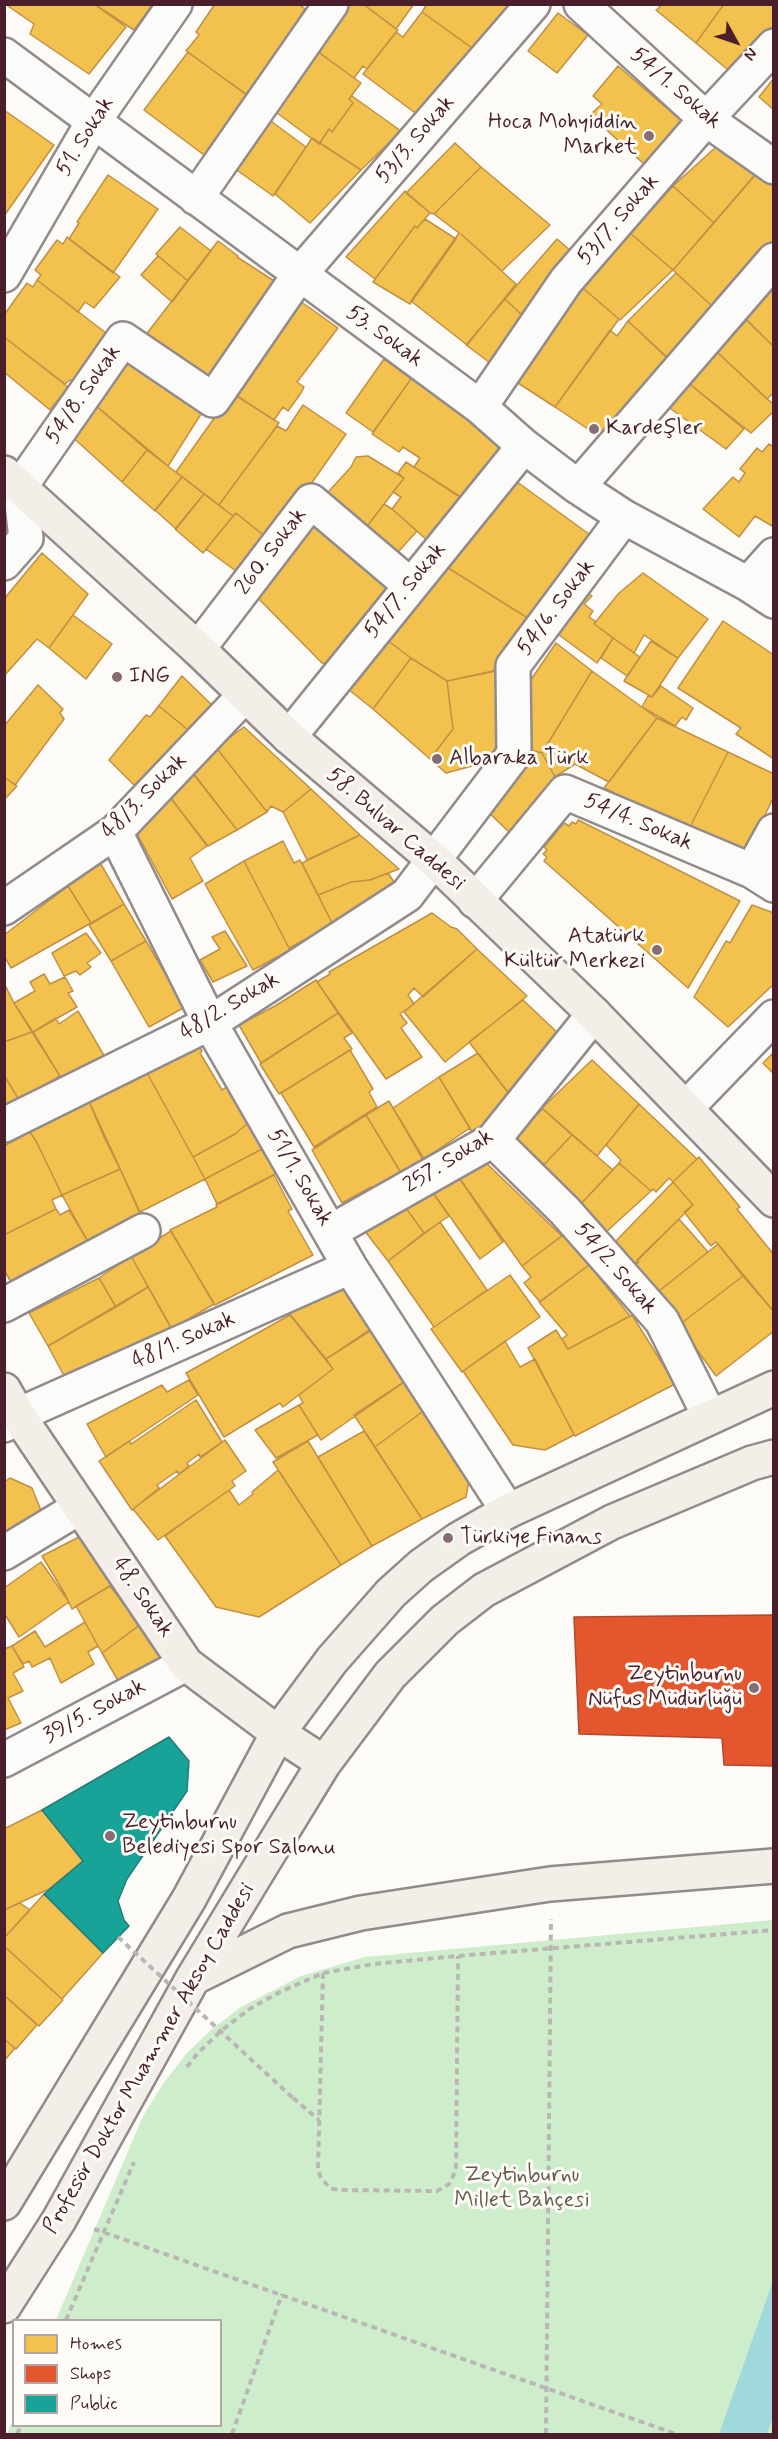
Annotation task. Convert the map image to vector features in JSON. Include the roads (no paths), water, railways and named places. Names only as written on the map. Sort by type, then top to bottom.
[{"type":"main road","name":"58. Bulvar Caddesi","points":[[12,480],[198,649],[289,737],[433,859],[594,1014],[774,1200]]},
{"type":"main road","name":"Profesör Doktor Muammer Aksoy Caddesi","points":[[4,2203],[189,1899],[278,1733],[332,1660],[391,1593],[421,1566],[459,1539],[508,1511],[774,1388]]},
{"type":"main road","name":"48. Sokak","points":[[9,1410],[80,1507],[186,1664],[278,1733],[324,1763]]},
{"type":"main road","name":"Profesör Doktor Muammer Aksoy Caddesi","points":[[4,2306],[59,2220],[193,1978],[324,1763],[390,1675],[445,1620],[484,1590],[612,1522],[752,1462],[774,1458]]},
{"type":"main road","points":[[193,1978],[288,1931],[361,1913],[550,1884],[774,1866]]},
{"type":"street","name":"51. Sokak","points":[[4,275],[93,122],[175,4]]},
{"type":"street","points":[[196,198],[331,4]]},
{"type":"street","name":"53/3. Sokak","points":[[299,275],[532,4]]},
{"type":"street","name":"54/1. Sokak","points":[[581,4],[706,119],[774,166]]},
{"type":"street","name":"53/7. Sokak","points":[[480,407],[566,281],[706,119],[774,46]]},
{"type":"street","name":"53. Sokak","points":[[4,55],[480,407],[524,446],[578,487],[624,517],[761,593]]},
{"type":"street","points":[[578,487],[774,260]]},
{"type":"street","name":"54/8. Sokak","points":[[12,480],[123,339],[213,400],[299,275]]},
{"type":"street","name":"54/7. Sokak","points":[[289,737],[524,446]]},
{"type":"street","points":[[4,563],[26,538],[12,480]]},
{"type":"street","name":"260. Sokak","points":[[198,649],[311,501],[410,585]]},
{"type":"street","name":"54/6. Sokak","points":[[433,859],[514,754],[513,666],[624,517]]},
{"type":"street","points":[[761,593],[774,555]]},
{"type":"street","name":"48/3. Sokak","points":[[4,908],[115,831],[245,695]]},
{"type":"street","name":"54/4. Sokak","points":[[475,901],[565,792],[763,878]]},
{"type":"street","name":"51/1. Sokak","points":[[115,831],[210,1023],[350,1267],[508,1511]]},
{"type":"street","points":[[763,878],[774,831]]},
{"type":"street","name":"48/2. Sokak","points":[[4,1125],[210,1023],[407,896],[433,859]]},
{"type":"street","name":"257. Sokak","points":[[330,1232],[493,1140],[594,1014]]},
{"type":"street","points":[[686,1108],[774,1017]]},
{"type":"street","name":"54/2. Sokak","points":[[493,1140],[565,1211],[662,1321],[710,1417]]},
{"type":"street","points":[[4,1305],[143,1231]]},
{"type":"street","name":"48/1. Sokak","points":[[9,1410],[350,1267]]},
{"type":"street","points":[[4,1553],[80,1507]]},
{"type":"street","name":"39/5. Sokak","points":[[4,1760],[186,1664]]},
{"type":"water","points":[[773,2281],[773,2417],[767,2434],[719,2434]]},
{"type":"place","name":"Hoca Mohyiddin Market","points":[[649,136]]},
{"type":"place","name":"Kardeşler","points":[[594,429]]},
{"type":"place","name":"ING","points":[[117,677]]},
{"type":"place","name":"Albaraka Türk","points":[[437,759]]},
{"type":"place","name":"Atatürk Kültür Merkezi","points":[[657,950]]},
{"type":"place","name":"Türkiye Finans","points":[[448,1538]]},
{"type":"place","name":"Zeytinburnu Nüfus Müdürlüğü","points":[[754,1688]]},
{"type":"place","name":"Zeytinburnu Belediyesi Spor Salonu","points":[[110,1836]]},
{"type":"park label","name":"Zeytinburnu Millet Bahçesi","points":[[522,2188]]}]
